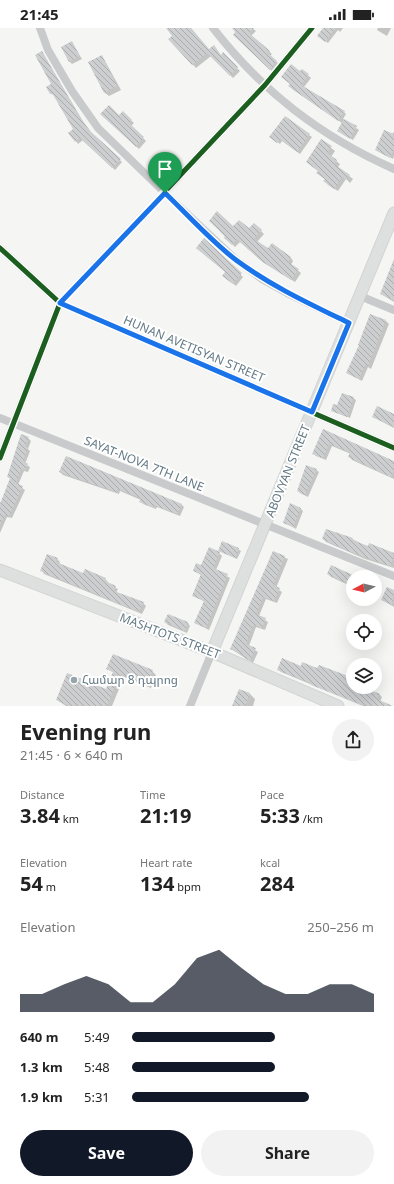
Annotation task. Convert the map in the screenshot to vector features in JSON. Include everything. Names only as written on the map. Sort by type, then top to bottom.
[{"type":"main road","name":"ABOVYAN STREET","points":[[212,652],[266,525],[394,213]]},
{"type":"main road","name":"MASHTOTS STREET","points":[[0,570],[212,652],[338,706]]},
{"type":"street","points":[[40,28],[48,50],[72,91],[98,128],[165,193],[235,259],[262,279],[289,294],[349,323]]},
{"type":"street","points":[[213,28],[265,85],[296,113],[332,138],[394,169]]},
{"type":"street","points":[[0,458],[60,303],[265,85],[312,28]]},
{"type":"street","name":"HUNAN AVETISYAN STREET","points":[[0,248],[60,303],[394,448]]},
{"type":"street","points":[[360,296],[394,310]]},
{"type":"street","name":"SAYAT-NOVA 7TH LANE","points":[[0,418],[14,425],[394,576]]},
{"type":"street","name":"ABOVYAN STREET","points":[[190,706],[212,652]]},
{"type":"building","points":[[166,28],[191,28],[209,49],[214,45],[221,55],[223,52],[238,67],[230,76],[207,53],[192,65],[168,39],[172,36]]},
{"type":"building","points":[[232,28],[254,28],[249,33],[270,51],[268,53],[277,61],[270,70],[233,35],[235,32]]},
{"type":"building","points":[[323,28],[336,28],[325,42],[317,36]]},
{"type":"building","points":[[72,41],[80,56],[69,62],[61,47]]},
{"type":"building","points":[[42,51],[81,119],[91,132],[121,159],[112,168],[80,138],[75,142],[68,133],[73,129],[52,93],[50,94],[46,87],[51,84],[35,55]]},
{"type":"building","points":[[102,55],[117,86],[104,93],[88,62]]},
{"type":"building","points":[[291,64],[300,71],[302,69],[309,74],[301,85],[345,111],[338,121],[288,86],[290,84],[281,77]]},
{"type":"building","points":[[109,105],[119,115],[123,111],[132,120],[129,123],[144,137],[136,147],[100,114]]},
{"type":"building","points":[[285,116],[310,134],[297,152],[280,139],[277,143],[269,137]]},
{"type":"building","points":[[344,119],[357,126],[350,139],[337,131]]},
{"type":"building","points":[[384,130],[394,134],[394,149],[390,158],[375,150]]},
{"type":"building","points":[[321,139],[332,146],[327,153],[337,160],[334,164],[350,175],[346,180],[342,177],[334,189],[323,181],[325,179],[316,173],[318,171],[306,162]]},
{"type":"building","points":[[217,211],[233,226],[239,220],[249,228],[254,223],[262,230],[254,239],[268,248],[272,243],[291,257],[288,262],[299,269],[291,280],[260,260],[237,239],[232,245],[224,238],[225,236],[209,221]]},
{"type":"building","points":[[204,238],[242,273],[233,284],[222,276],[225,272],[196,248]]},
{"type":"building","points":[[394,259],[394,300],[380,294]]},
{"type":"building","points":[[370,314],[386,320],[368,366],[365,365],[359,379],[346,373],[359,345]]},
{"type":"building","points":[[342,393],[354,397],[347,417],[331,411],[333,404],[337,405]]},
{"type":"building","points":[[377,406],[394,414],[394,427],[372,417]]},
{"type":"building","points":[[323,429],[394,461],[394,470],[391,477],[348,457],[350,452],[329,444],[323,458],[312,454]]},
{"type":"building","points":[[21,434],[29,437],[25,446],[28,448],[23,461],[28,464],[25,470],[21,469],[16,483],[23,486],[9,516],[5,515],[0,525],[0,504],[10,478],[7,477]]},
{"type":"building","points":[[66,456],[182,504],[177,514],[154,505],[153,507],[139,502],[141,498],[118,489],[116,492],[59,472]]},
{"type":"building","points":[[306,465],[317,469],[305,495],[297,491]]},
{"type":"building","points":[[290,503],[301,508],[293,527],[283,523]]},
{"type":"building","points":[[326,529],[353,538],[352,540],[368,546],[369,543],[394,553],[391,566],[351,552],[322,539]]},
{"type":"building","points":[[222,541],[239,548],[235,558],[218,551]]},
{"type":"building","points":[[209,547],[220,552],[213,568],[228,574],[206,628],[194,623],[204,601],[192,596],[201,574],[193,571],[196,563],[201,565]]},
{"type":"building","points":[[273,551],[285,556],[273,585],[280,588],[274,601],[263,597],[256,614],[266,618],[262,628],[253,625],[246,644],[256,648],[250,661],[243,657],[244,655],[230,649]]},
{"type":"building","points":[[47,554],[58,558],[56,562],[83,573],[85,569],[106,578],[105,581],[116,586],[114,591],[144,602],[139,612],[40,571]]},
{"type":"building","points":[[331,565],[346,572],[346,583],[327,574]]},
{"type":"building","points":[[387,587],[394,590],[392,605],[382,600]]},
{"type":"building","points":[[168,614],[188,622],[185,631],[164,622]]},
{"type":"building","name":"Համար 8 դպրոց","points":[[113,654],[153,670],[147,685],[120,674],[107,706],[70,706],[56,700],[67,673],[106,689],[113,672],[106,669]]},
{"type":"building","points":[[282,658],[301,666],[302,662],[317,668],[319,665],[346,675],[346,694],[380,694],[377,699],[393,706],[365,706],[277,670]]},
{"type":"building","points":[[239,689],[250,693],[245,706],[232,706]]},
{"type":"cycle path","points":[[0,458],[60,303],[265,85],[312,28]]},
{"type":"cycle path","points":[[0,248],[60,303],[394,448]]},
{"type":"place","name":"Համար 8 դպրոց","points":[[74,680]]},
{"type":"route","points":[[165,193],[235,259],[262,279],[289,294],[349,323],[312,412],[60,303],[165,193]]}]
